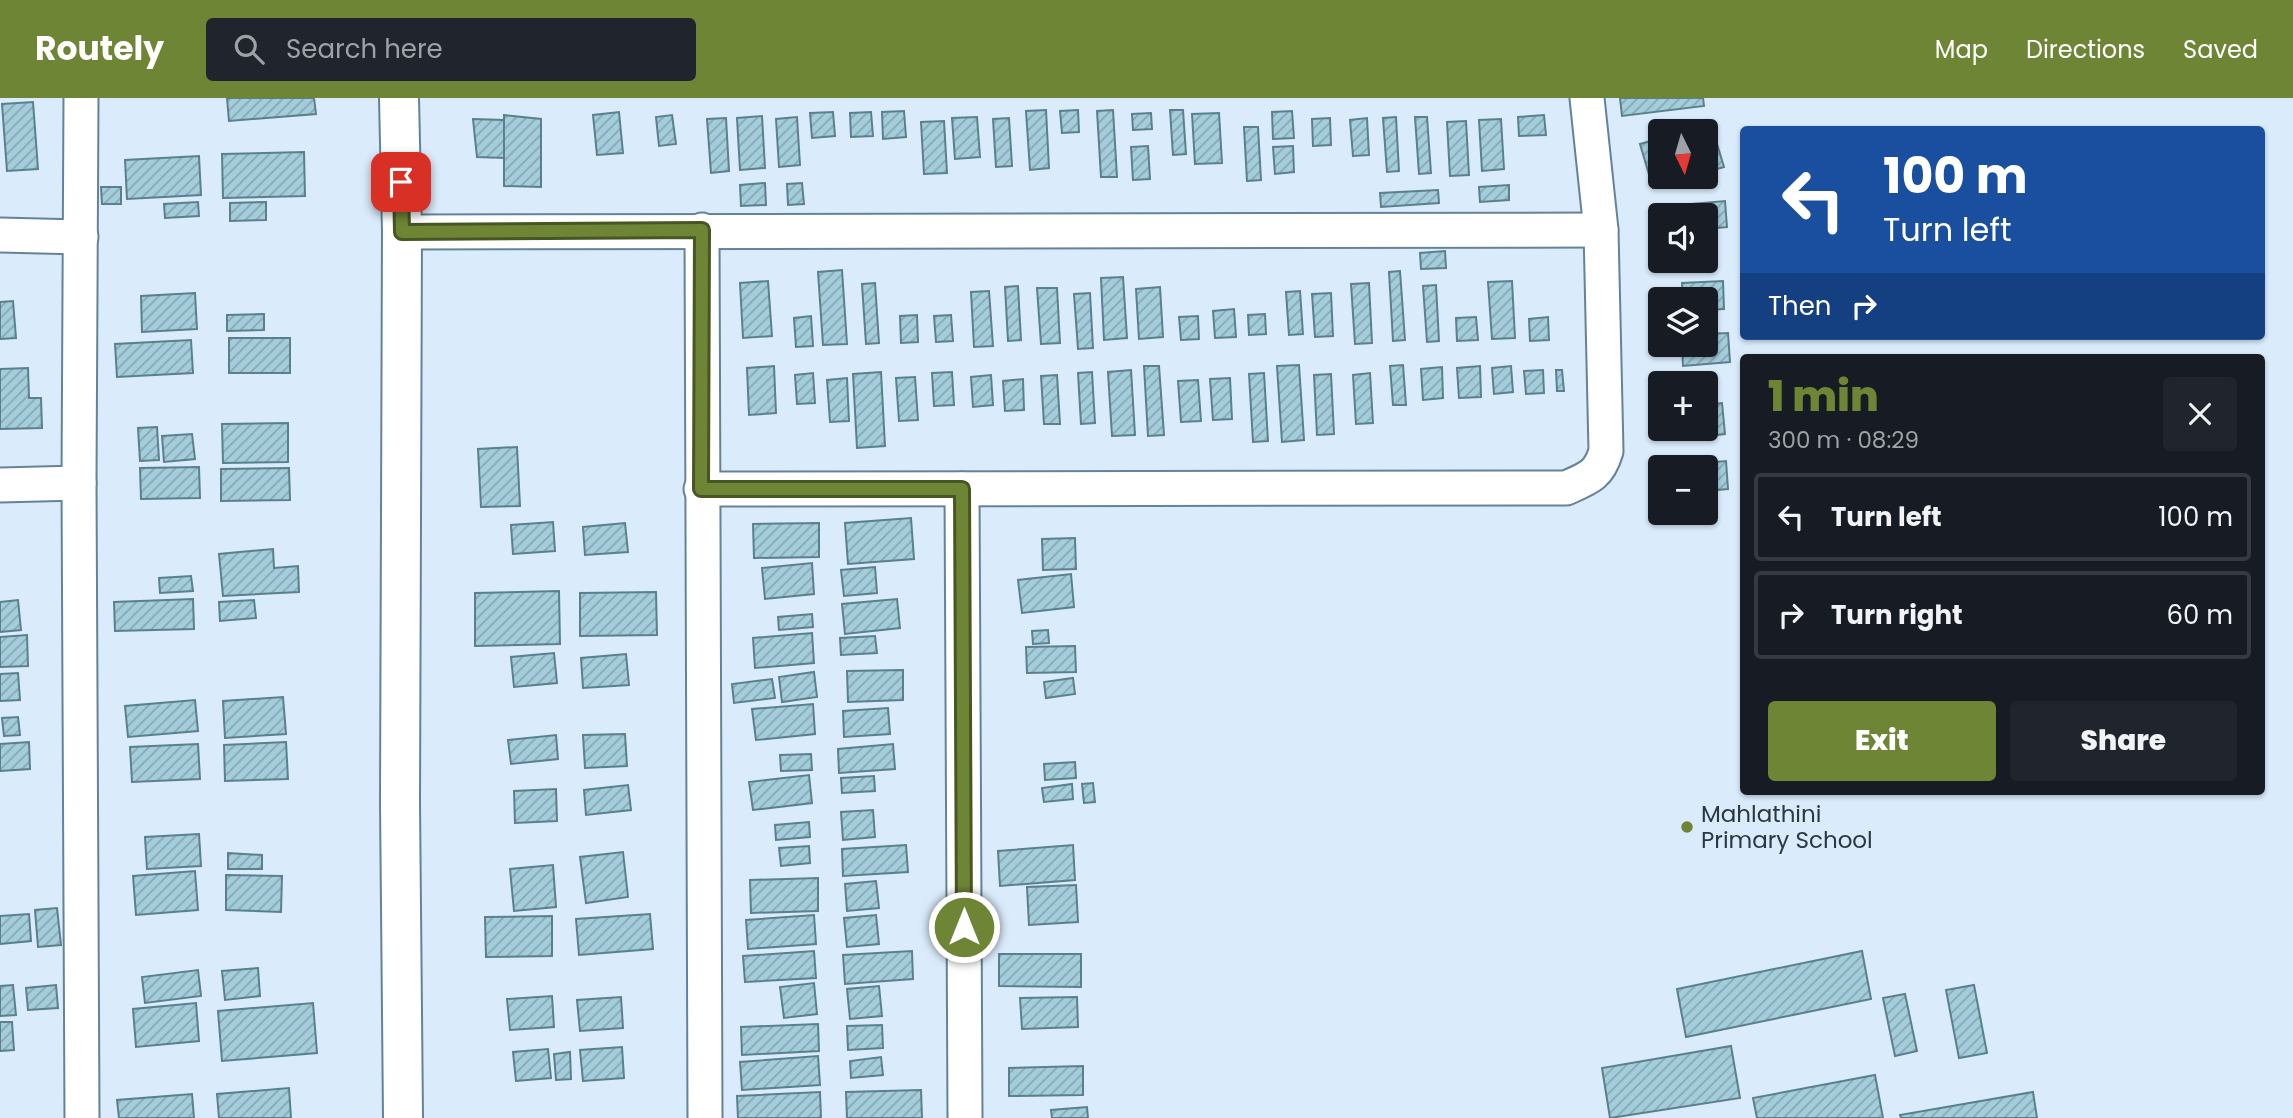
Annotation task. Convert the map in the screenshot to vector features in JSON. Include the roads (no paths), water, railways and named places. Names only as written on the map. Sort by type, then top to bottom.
[{"type":"street","points":[[81,98],[79,483],[82,1118]]},
{"type":"street","points":[[400,98],[403,1118]]},
{"type":"street","points":[[701,489],[1566,488],[1588,478],[1601,467],[1606,451],[1601,230],[1587,98]]},
{"type":"street","points":[[702,230],[705,1118]]},
{"type":"street","points":[[402,232],[1601,230]]},
{"type":"street","points":[[0,235],[81,237]]},
{"type":"street","points":[[0,485],[79,483]]},
{"type":"street","points":[[962,489],[965,1118]]},
{"type":"place","name":"Mahlathini Primary School","points":[[1687,827]]}]
